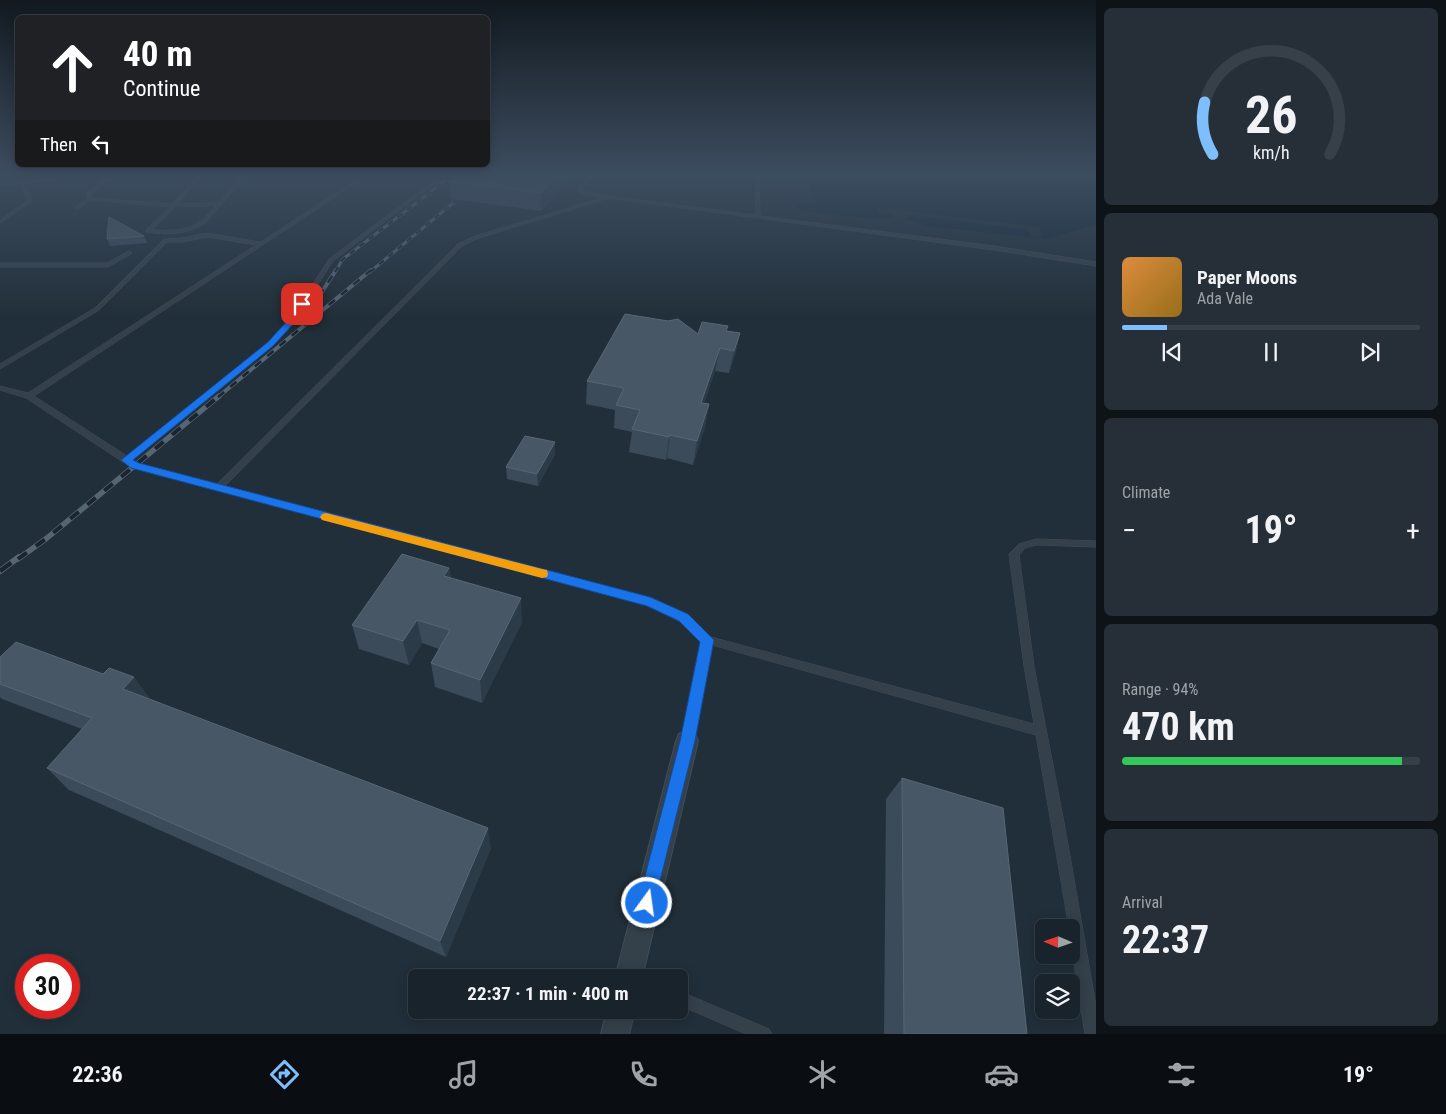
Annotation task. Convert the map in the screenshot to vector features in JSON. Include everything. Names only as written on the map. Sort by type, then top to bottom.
[{"type":"street","points":[[630,969],[687,741]]},
{"type":"street","points":[[615,1034],[619,1019]]},
{"type":"lane","points":[[158,222],[148,232],[185,232],[193,230],[203,222]]},
{"type":"lane","points":[[29,396],[295,222]]},
{"type":"lane","points":[[127,460],[270,344],[293,319],[331,260],[381,222]]},
{"type":"lane","points":[[219,487],[460,245],[478,237],[526,222]]},
{"type":"lane","points":[[798,222],[994,248],[1096,264]]},
{"type":"lane","points":[[0,368],[97,309],[166,240],[183,240],[207,235],[262,244]]},
{"type":"lane","points":[[0,265],[108,264],[129,253]]},
{"type":"lane","points":[[0,388],[29,396],[135,466],[650,602],[683,618],[708,640],[1042,731]]},
{"type":"lane","points":[[1092,1034],[1062,842],[1029,666],[1014,554],[1022,546],[1036,542],[1096,544]]},
{"type":"lane","points":[[687,741],[708,640]]},
{"type":"lane","points":[[688,1002],[764,1034]]},
{"type":"water","points":[[918,222],[1096,222],[1096,225],[1046,239],[928,226]]},
{"type":"pier","points":[[969,222],[999,222],[1039,227],[1042,238],[1030,236],[1029,232],[1023,229]]},
{"type":"building","points":[[109,222],[119,222],[144,236],[107,239]]},
{"type":"building","points":[[625,314],[668,321],[678,319],[698,334],[702,322],[728,326],[726,331],[740,333],[734,351],[720,348],[701,403],[709,404],[697,441],[632,429],[640,410],[616,405],[624,388],[587,381]]},
{"type":"building","points":[[525,436],[555,442],[537,474],[506,467]]},
{"type":"building","points":[[402,554],[449,568],[444,576],[521,598],[480,680],[431,663],[450,630],[417,620],[403,641],[352,625]]},
{"type":"building","points":[[16,642],[103,674],[109,668],[134,677],[123,689],[488,828],[440,941],[47,768],[92,718],[0,684],[0,657]]},
{"type":"building","points":[[902,778],[1003,808],[1027,1034],[904,1034]]},
{"type":"railway","points":[[335,272],[343,259],[391,222]]},
{"type":"railway","points":[[370,272],[430,222]]},
{"type":"railway","points":[[302,323],[336,270]]},
{"type":"railway","points":[[218,397],[371,270]]},
{"type":"railway","points":[[18,559],[47,538],[219,396]]},
{"type":"railway","points":[[0,571],[19,557]]},
{"type":"slow traffic","points":[[326,517],[542,574]]},
{"type":"route","points":[[302,304],[293,319],[270,344],[127,460],[135,466],[219,487],[238,494],[650,602],[683,618],[708,640],[687,741],[647,903]]}]
